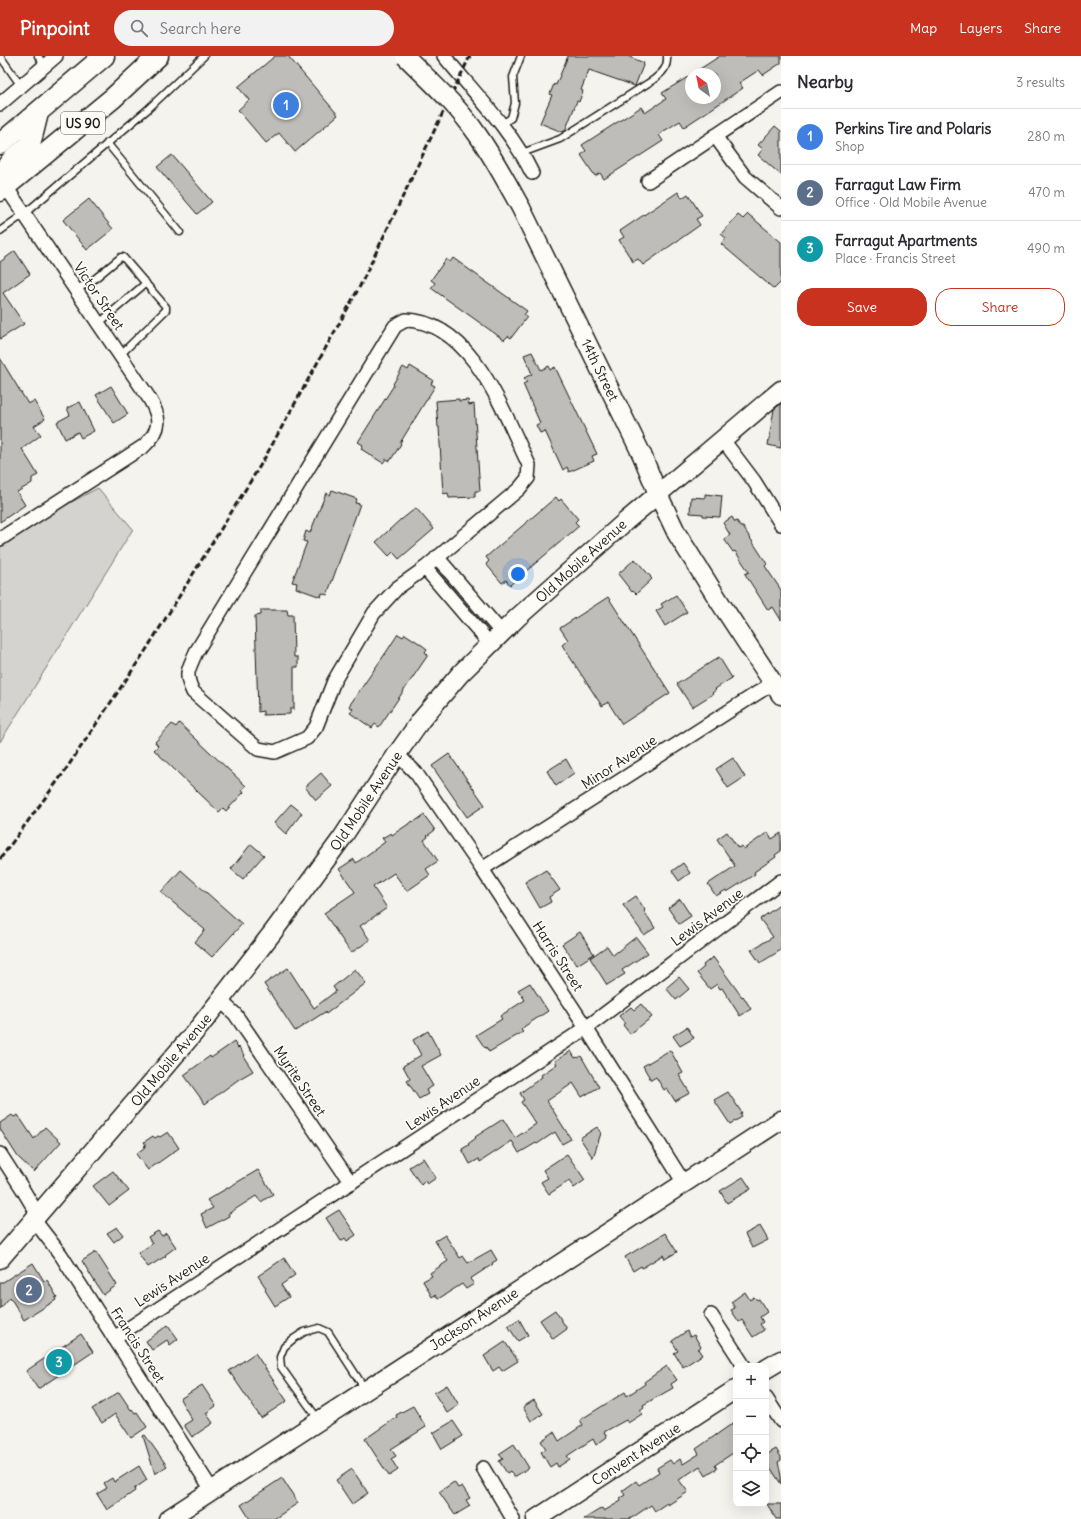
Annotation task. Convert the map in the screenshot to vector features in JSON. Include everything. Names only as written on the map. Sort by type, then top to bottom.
[{"type":"main road","name":"US 90","points":[[0,144],[104,56]]},
{"type":"main road","name":"US 90","points":[[3,189],[113,98],[158,56]]},
{"type":"main road","points":[[3,189],[5,169],[12,160],[30,145],[38,113]]},
{"type":"street","points":[[0,104],[21,86],[42,61],[56,56]]},
{"type":"street","name":"14th Street","points":[[405,56],[444,93],[477,133],[502,172],[642,455],[677,534],[777,689]]},
{"type":"street","points":[[444,56],[502,124],[522,153],[532,173]]},
{"type":"street","points":[[648,181],[781,92]]},
{"type":"street","points":[[715,136],[745,177],[781,208]]},
{"type":"street","name":"Victor Street","points":[[0,539],[144,446],[156,432],[159,420],[156,410],[120,355],[24,214],[3,189]]},
{"type":"street","points":[[406,320],[419,320],[444,331],[465,349],[487,378],[529,465],[528,478],[519,489],[425,568],[397,588],[374,613],[334,680],[316,727],[307,738],[275,752],[258,749],[193,692],[187,680],[188,669],[196,652],[395,326],[406,320]]},
{"type":"street","name":"Old Mobile Avenue","points":[[0,1259],[166,1068],[220,1000],[273,932],[342,838],[397,754],[421,720],[442,695],[496,638],[626,521],[781,390]]},
{"type":"street","points":[[722,440],[754,481],[781,524]]},
{"type":"street","points":[[437,557],[496,638]]},
{"type":"street","points":[[425,568],[496,638]]},
{"type":"street","name":"Minor Avenue","points":[[482,869],[777,689]]},
{"type":"street","name":"Harris Street","points":[[397,754],[416,773],[482,869],[586,1028],[684,1183]]},
{"type":"street","name":"Lewis Avenue","points":[[114,1338],[586,1028],[781,881]]},
{"type":"street","name":"Myrite Street","points":[[220,1000],[235,1014],[350,1183]]},
{"type":"street","name":"Jackson Avenue","points":[[179,1516],[212,1490],[781,1120]]},
{"type":"street","name":"Francis Street","points":[[0,1154],[22,1188],[36,1218],[212,1490]]},
{"type":"street","points":[[711,1315],[742,1363]]},
{"type":"street","points":[[769,1367],[781,1360]]},
{"type":"street","name":"Convent Avenue","points":[[536,1519],[733,1391]]},
{"type":"street","points":[[767,1399],[781,1421]]},
{"type":"street","points":[[483,1468],[513,1519]]},
{"type":"lane","points":[[0,56],[2,64],[21,86]]},
{"type":"lane","points":[[0,231],[24,214],[147,110],[204,56]]},
{"type":"lane","points":[[502,124],[511,118],[515,103],[513,77],[521,56]]},
{"type":"lane","points":[[522,153],[560,139],[653,80],[663,72],[667,63],[667,56]]},
{"type":"lane","points":[[107,143],[180,232]]},
{"type":"lane","points":[[75,290],[92,281],[121,257],[123,257],[166,307],[166,310],[120,355]]},
{"type":"lane","points":[[98,324],[146,283]]},
{"type":"lane","points":[[319,1421],[281,1367],[280,1357],[284,1347],[304,1332],[319,1328],[328,1332],[366,1390]]},
{"type":"shaded area","points":[[98,488],[133,529],[0,742],[0,540]]},
{"type":"building","points":[[275,56],[288,56],[338,115],[295,152],[279,133],[266,143],[238,110],[249,100],[238,87]]},
{"type":"building","points":[[568,56],[627,56],[644,63],[635,86],[589,70],[581,90],[583,91],[579,102],[577,101],[565,131],[562,132],[540,123],[552,95],[550,94],[554,84],[556,85]]},
{"type":"building","points":[[720,56],[781,56],[781,63],[763,75],[759,70],[739,83],[743,88],[721,103],[721,68],[701,68]]},
{"type":"building","points":[[685,79],[685,104],[719,104],[684,127],[680,121],[664,131],[659,135],[663,141],[604,179],[600,173],[595,176],[581,155],[586,151],[582,145],[641,107],[645,113],[666,99],[662,93]]},
{"type":"building","points":[[775,126],[781,131],[781,175],[758,155],[763,149],[758,145]]},
{"type":"building","points":[[172,155],[212,202],[197,214],[157,167]]},
{"type":"building","points":[[678,192],[682,198],[688,194],[702,216],[696,219],[700,225],[643,265],[638,259],[633,262],[619,240],[624,237],[620,231]]},
{"type":"building","points":[[89,199],[113,229],[87,250],[63,220]]},
{"type":"building","points":[[748,214],[781,242],[781,282],[774,289],[721,244],[726,238],[721,234],[738,215],[743,219]]},
{"type":"building","points":[[15,251],[30,274],[3,293],[24,324],[0,339],[0,262]]},
{"type":"building","points":[[453,258],[527,311],[524,315],[527,317],[511,338],[508,336],[504,340],[431,288],[435,283],[431,280],[446,259],[450,262]]},
{"type":"building","points":[[532,352],[541,370],[549,366],[550,370],[555,367],[597,454],[592,456],[594,461],[569,472],[567,467],[563,470],[545,431],[540,433],[536,425],[540,423],[523,384],[527,382],[524,378],[532,374],[524,355]]},
{"type":"building","points":[[0,358],[28,404],[34,401],[45,419],[34,426],[41,435],[22,449],[38,475],[32,478],[32,483],[17,492],[25,505],[0,522]]},
{"type":"building","points":[[410,366],[433,380],[431,384],[435,386],[390,461],[386,459],[383,463],[361,449],[363,445],[358,442],[394,385],[393,384],[403,367],[408,370]]},
{"type":"building","points":[[111,386],[128,414],[114,423],[96,395]]},
{"type":"building","points":[[459,399],[459,401],[468,400],[469,405],[474,404],[480,491],[475,491],[475,497],[449,498],[448,493],[443,494],[436,401]]},
{"type":"building","points":[[80,402],[94,431],[81,438],[78,432],[65,439],[57,422],[70,415],[67,408]]},
{"type":"building","points":[[781,404],[781,448],[768,445],[774,409]]},
{"type":"building","points":[[332,490],[357,499],[355,503],[360,504],[327,595],[322,593],[321,597],[296,588],[297,583],[292,582],[307,542],[303,541],[306,531],[310,533],[326,493],[330,495]]},
{"type":"building","points":[[705,494],[722,496],[720,517],[703,516],[703,514],[690,513],[691,497],[705,498]]},
{"type":"building","points":[[556,497],[559,501],[561,499],[578,519],[575,522],[579,526],[510,585],[506,580],[502,583],[486,564],[489,561],[486,557]]},
{"type":"building","points":[[416,508],[434,529],[399,559],[393,552],[389,556],[376,542],[401,519]]},
{"type":"building","points":[[732,517],[735,522],[737,521],[741,527],[743,527],[767,564],[765,566],[781,590],[781,620],[773,607],[768,610],[745,574],[749,572],[735,551],[733,552],[724,539],[730,535],[723,523]]},
{"type":"building","points":[[635,559],[652,579],[636,594],[633,591],[632,592],[618,574]]},
{"type":"building","points":[[676,595],[687,612],[665,626],[656,611],[663,607],[661,604]]},
{"type":"building","points":[[608,597],[670,693],[622,724],[608,702],[602,706],[562,645],[568,640],[560,628]]},
{"type":"building","points":[[261,610],[287,610],[288,615],[293,615],[294,657],[298,657],[298,667],[294,667],[294,709],[290,709],[290,714],[263,715],[263,711],[258,712],[255,616],[261,615]]},
{"type":"building","points":[[398,634],[403,637],[405,634],[419,643],[427,649],[425,652],[428,655],[379,727],[375,724],[372,728],[350,713],[353,709],[349,706]]},
{"type":"building","points":[[719,657],[732,678],[715,689],[716,690],[712,693],[713,694],[692,707],[677,684]]},
{"type":"building","points":[[179,723],[246,786],[242,789],[244,792],[226,811],[223,808],[219,812],[154,750],[158,746],[155,742],[172,724],[176,727]]},
{"type":"building","points":[[449,754],[485,805],[467,817],[432,766]]},
{"type":"building","points":[[733,758],[745,777],[728,788],[716,769]]},
{"type":"building","points":[[566,759],[574,773],[556,786],[547,771]]},
{"type":"building","points":[[321,773],[332,786],[316,800],[305,787]]},
{"type":"building","points":[[291,804],[302,813],[286,834],[274,823]]},
{"type":"building","points":[[424,815],[435,830],[424,840],[438,861],[426,869],[430,875],[407,891],[394,873],[373,887],[387,908],[360,926],[370,940],[351,953],[324,913],[355,892],[339,869],[354,859],[356,863],[385,842],[382,838],[391,833],[392,835]]},
{"type":"building","points":[[727,832],[738,848],[742,846],[744,849],[768,832],[772,839],[781,833],[781,851],[775,855],[776,857],[754,872],[755,874],[727,892],[726,890],[716,896],[708,884],[735,866],[717,839]]},
{"type":"building","points":[[251,844],[264,855],[243,879],[231,869]]},
{"type":"building","points":[[683,863],[690,873],[679,881],[672,871]]},
{"type":"building","points":[[181,870],[242,924],[212,957],[195,942],[205,930],[161,892]]},
{"type":"building","points":[[546,870],[560,890],[549,897],[551,902],[540,908],[525,882]]},
{"type":"building","points":[[636,896],[655,928],[644,935],[623,905]]},
{"type":"building","points":[[680,899],[691,916],[679,924],[668,908]]},
{"type":"building","points":[[781,904],[781,950],[760,963],[751,950],[773,937],[760,919]]},
{"type":"building","points":[[580,932],[594,954],[577,965],[562,944]]},
{"type":"building","points":[[636,937],[648,953],[622,970],[625,974],[607,985],[590,958],[607,946],[613,955]]},
{"type":"building","points":[[713,957],[742,997],[743,996],[751,1009],[740,1016],[722,988],[720,989],[717,984],[710,989],[697,973],[704,967],[703,965]]},
{"type":"building","points":[[288,968],[314,1008],[336,991],[333,987],[355,969],[366,983],[326,1014],[325,1012],[295,1031],[264,984]]},
{"type":"building","points":[[679,977],[689,989],[676,1000],[666,988]]},
{"type":"building","points":[[530,983],[548,1011],[525,1026],[521,1030],[523,1032],[489,1052],[476,1035],[502,1019],[500,1016],[525,1000],[518,990]]},
{"type":"building","points":[[641,1004],[652,1017],[630,1034],[623,1025],[625,1023],[619,1016],[631,1007],[634,1010]]},
{"type":"building","points":[[687,1027],[694,1038],[680,1046],[673,1036]]},
{"type":"building","points":[[428,1031],[441,1055],[421,1066],[433,1086],[426,1090],[428,1094],[419,1099],[407,1081],[410,1079],[403,1066],[421,1055],[413,1040]]},
{"type":"building","points":[[234,1042],[238,1048],[239,1047],[253,1071],[239,1079],[205,1104],[184,1075],[210,1056],[211,1058]]},
{"type":"building","points":[[670,1050],[683,1073],[679,1075],[690,1093],[675,1101],[667,1088],[664,1090],[656,1077],[651,1080],[643,1066]]},
{"type":"building","points":[[571,1051],[575,1058],[581,1056],[599,1087],[582,1097],[573,1083],[547,1101],[571,1139],[562,1144],[555,1132],[537,1144],[536,1143],[519,1153],[512,1141],[480,1162],[479,1159],[470,1164],[462,1149],[469,1145],[468,1144],[476,1138],[475,1137],[503,1119],[515,1138],[536,1124],[521,1102],[524,1100],[520,1093],[542,1077],[541,1075],[557,1064],[555,1061]]},
{"type":"building","points":[[728,1092],[742,1113],[740,1114],[742,1117],[730,1124],[714,1100]]},
{"type":"building","points":[[12,1115],[14,1117],[18,1115],[34,1139],[45,1127],[61,1142],[34,1172],[18,1157],[0,1129],[0,1123]]},
{"type":"building","points":[[597,1127],[601,1133],[593,1158],[580,1138]]},
{"type":"building","points":[[168,1132],[179,1148],[148,1170],[136,1154],[145,1147],[144,1146],[146,1145],[144,1142],[153,1136],[155,1138],[158,1136],[160,1137]]},
{"type":"building","points":[[567,1154],[585,1180],[574,1188],[569,1181],[549,1194],[541,1182],[548,1178],[543,1170]]},
{"type":"building","points":[[423,1158],[436,1178],[427,1184],[425,1181],[421,1185],[409,1167]]},
{"type":"building","points":[[258,1170],[273,1194],[261,1202],[256,1196],[228,1214],[229,1216],[207,1228],[201,1214],[213,1208],[207,1200]]},
{"type":"building","points":[[113,1171],[129,1191],[109,1206],[93,1186]]},
{"type":"building","points":[[743,1177],[751,1189],[727,1203],[720,1191]]},
{"type":"building","points":[[339,1210],[356,1235],[347,1241],[345,1238],[341,1241],[326,1218]]},
{"type":"building","points":[[760,1226],[768,1240],[752,1248],[745,1234]]},
{"type":"building","points":[[117,1227],[123,1235],[114,1242],[107,1233]]},
{"type":"building","points":[[158,1231],[162,1236],[166,1233],[176,1247],[165,1255],[166,1256],[148,1267],[138,1253],[152,1244],[148,1237]]},
{"type":"building","points":[[665,1233],[677,1252],[665,1259],[663,1255],[642,1268],[641,1266],[633,1271],[625,1257]]},
{"type":"building","points":[[445,1235],[460,1258],[463,1256],[468,1263],[491,1250],[497,1260],[470,1279],[474,1284],[466,1289],[462,1284],[438,1299],[435,1295],[432,1297],[423,1281],[432,1276],[430,1273],[448,1261],[435,1241]]},
{"type":"building","points":[[96,1252],[117,1285],[103,1295],[82,1261]]},
{"type":"building","points":[[284,1258],[295,1275],[281,1285],[289,1297],[275,1306],[258,1276]]},
{"type":"building","points":[[33,1263],[44,1281],[47,1280],[57,1297],[55,1298],[56,1300],[24,1320],[10,1297],[0,1309],[0,1282],[3,1282]]},
{"type":"building","points":[[745,1292],[750,1300],[754,1297],[757,1300],[759,1299],[767,1312],[760,1317],[763,1322],[760,1324],[764,1330],[753,1337],[742,1320],[739,1322],[731,1310],[735,1308],[731,1302]]},
{"type":"building","points":[[555,1310],[567,1329],[553,1339],[540,1320]]},
{"type":"building","points":[[519,1319],[528,1335],[518,1341],[508,1326]]},
{"type":"building","points":[[168,1325],[178,1339],[170,1345],[167,1340],[152,1350],[146,1341]]},
{"type":"building","points":[[687,1331],[690,1337],[694,1335],[701,1347],[698,1349],[702,1355],[683,1367],[674,1353],[678,1351],[672,1341]]},
{"type":"building","points":[[81,1334],[93,1352],[38,1389],[26,1371]]},
{"type":"building","points":[[505,1342],[518,1361],[502,1371],[499,1367],[493,1371],[484,1356]]},
{"type":"building","points":[[255,1353],[287,1401],[261,1418],[229,1371]]},
{"type":"building","points":[[667,1366],[677,1380],[671,1384],[673,1388],[643,1405],[644,1407],[640,1410],[642,1414],[628,1423],[626,1420],[604,1432],[607,1437],[596,1445],[593,1439],[567,1456],[570,1459],[558,1467],[556,1463],[550,1467],[541,1452],[546,1449],[541,1441],[554,1432],[559,1441],[583,1425],[580,1420],[625,1392],[627,1396]]},
{"type":"building","points":[[202,1385],[216,1406],[206,1413],[213,1423],[192,1437],[184,1425],[192,1420],[180,1399]]},
{"type":"building","points":[[447,1385],[459,1405],[447,1413],[434,1393]]},
{"type":"building","points":[[119,1392],[131,1410],[132,1409],[135,1413],[137,1412],[147,1427],[131,1438],[115,1414],[102,1423],[92,1409]]},
{"type":"building","points":[[534,1400],[543,1414],[531,1421],[523,1407]]},
{"type":"building","points":[[413,1406],[426,1427],[391,1449],[396,1456],[391,1459],[398,1470],[389,1476],[365,1439],[397,1417],[396,1415]]},
{"type":"building","points":[[453,1421],[463,1436],[442,1449],[433,1433]]},
{"type":"building","points":[[733,1423],[733,1453],[715,1465],[717,1469],[706,1476],[700,1466],[679,1480],[688,1492],[668,1505],[667,1503],[655,1511],[651,1505],[630,1519],[584,1519],[602,1508],[604,1511],[621,1501],[620,1498],[625,1495],[622,1491],[636,1481],[639,1485],[659,1472],[657,1468],[670,1460],[673,1464],[680,1459],[683,1464],[699,1454],[696,1449]]},
{"type":"building","points":[[145,1435],[167,1466],[155,1474],[143,1436]]},
{"type":"building","points":[[514,1444],[529,1468],[514,1477],[510,1471],[507,1473],[499,1461],[503,1459],[499,1454]]},
{"type":"building","points":[[776,1449],[781,1457],[781,1460],[778,1462],[781,1484],[769,1466],[769,1453]]},
{"type":"building","points":[[139,1466],[147,1480],[134,1489],[135,1491],[107,1510],[97,1494],[107,1488],[104,1483],[112,1478],[114,1482]]},
{"type":"building","points":[[352,1469],[368,1493],[352,1504],[336,1480]]},
{"type":"building","points":[[282,1478],[298,1503],[274,1519],[250,1519],[241,1505]]},
{"type":"building","points":[[454,1482],[458,1488],[462,1486],[470,1498],[466,1500],[470,1506],[455,1515],[439,1492]]},
{"type":"building","points":[[769,1504],[781,1504],[781,1519],[776,1519],[769,1507]]},
{"type":"railway","points":[[0,859],[62,775],[146,650],[263,461],[360,286],[470,56]]},
{"type":"place","name":"Perkins Tire and Polaris","points":[[286,105]]},
{"type":"place","name":"Farragut Law Firm","points":[[29,1290]]},
{"type":"place","name":"Farragut Apartments","points":[[59,1362]]}]
